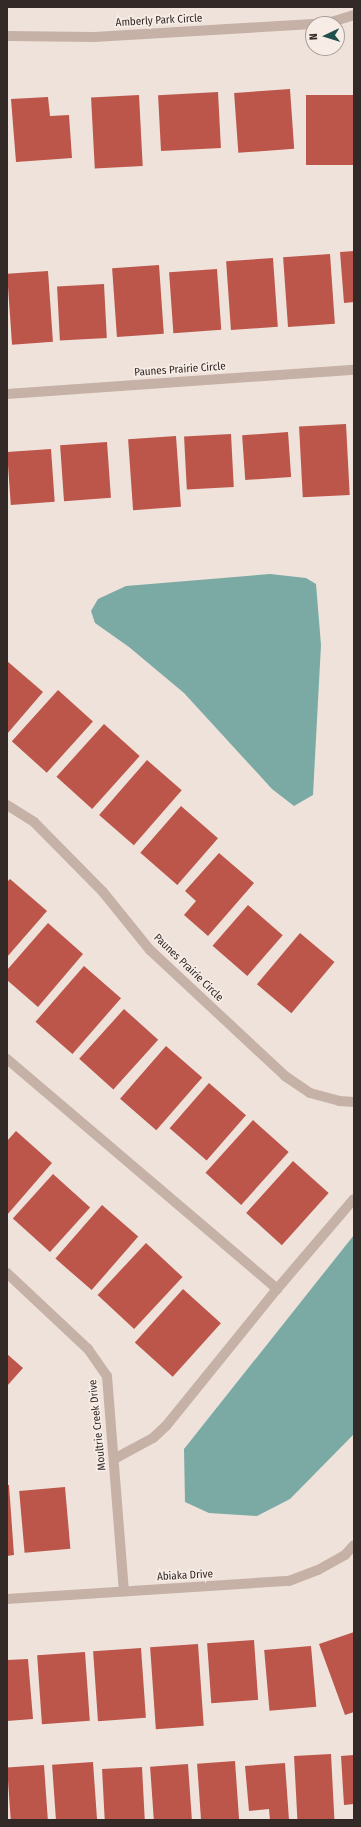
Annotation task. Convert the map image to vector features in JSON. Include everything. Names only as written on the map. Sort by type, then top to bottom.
[{"type":"street","name":"Amberly Park Circle","points":[[7,36],[94,37],[305,24]]},
{"type":"street","name":"Paunes Prairie Circle","points":[[7,394],[354,370]]},
{"type":"street","name":"Paunes Prairie Circle","points":[[7,805],[34,822],[103,892],[150,950],[285,1076],[310,1093],[339,1101],[354,1102]]},
{"type":"street","points":[[7,1059],[277,1289]]},
{"type":"street","points":[[114,1459],[153,1438],[166,1426],[277,1289],[354,1199]]},
{"type":"street","name":"Moultrie Creek Drive","points":[[7,1274],[88,1348],[107,1376],[124,1591]]},
{"type":"street","name":"Abiaka Drive","points":[[7,1599],[289,1581],[331,1562],[345,1554],[354,1544]]},
{"type":"water","points":[[270,574],[306,578],[316,584],[321,645],[313,795],[294,806],[272,789],[184,693],[129,647],[95,623],[91,611],[98,599],[126,586]]},
{"type":"water","points":[[354,1235],[354,1434],[290,1499],[257,1516],[209,1513],[185,1502],[184,1449]]},
{"type":"building","points":[[290,89],[294,149],[238,153],[234,93]]},
{"type":"building","points":[[218,92],[221,148],[161,151],[158,95]]},
{"type":"building","points":[[139,95],[143,166],[95,168],[91,98]]},
{"type":"building","points":[[306,95],[354,95],[354,165],[306,165]]},
{"type":"building","points":[[48,97],[50,116],[69,115],[72,158],[16,162],[11,99]]},
{"type":"building","points":[[354,251],[354,302],[344,303],[340,252]]},
{"type":"building","points":[[330,254],[335,324],[288,327],[283,257]]},
{"type":"building","points":[[273,258],[278,327],[231,330],[226,261]]},
{"type":"building","points":[[159,265],[164,334],[117,337],[112,268]]},
{"type":"building","points":[[217,269],[221,330],[173,333],[169,272]]},
{"type":"building","points":[[48,271],[53,342],[12,345],[7,274]]},
{"type":"building","points":[[104,284],[107,338],[60,340],[57,286]]},
{"type":"building","points":[[346,424],[350,495],[303,497],[299,426]]},
{"type":"building","points":[[288,432],[291,477],[245,480],[242,435]]},
{"type":"building","points":[[231,434],[234,487],[187,489],[184,436]]},
{"type":"building","points":[[176,436],[181,507],[133,510],[128,439]]},
{"type":"building","points":[[107,442],[111,498],[64,501],[60,445]]},
{"type":"building","points":[[51,449],[55,502],[11,505],[7,452]]},
{"type":"building","points":[[7,661],[43,692],[7,734]]},
{"type":"building","points":[[58,690],[93,721],[47,773],[12,741]]},
{"type":"building","points":[[104,724],[140,756],[92,809],[56,777]]},
{"type":"building","points":[[147,760],[182,790],[134,845],[99,815]]},
{"type":"building","points":[[181,806],[218,838],[177,885],[140,853]]},
{"type":"building","points":[[219,853],[254,883],[208,936],[184,915],[196,901],[185,891]]},
{"type":"building","points":[[10,879],[47,911],[7,957],[7,882]]},
{"type":"building","points":[[248,905],[283,935],[247,976],[213,946]]},
{"type":"building","points":[[48,923],[83,954],[38,1007],[7,980],[7,970]]},
{"type":"building","points":[[300,933],[334,962],[291,1013],[257,984]]},
{"type":"building","points":[[84,966],[121,998],[72,1054],[35,1022]]},
{"type":"building","points":[[124,1009],[158,1040],[113,1090],[79,1059]]},
{"type":"building","points":[[166,1046],[202,1077],[156,1130],[120,1099]]},
{"type":"building","points":[[209,1083],[246,1115],[207,1160],[170,1128]]},
{"type":"building","points":[[253,1120],[289,1152],[241,1205],[205,1173]]},
{"type":"building","points":[[16,1131],[52,1163],[7,1215],[7,1141]]},
{"type":"building","points":[[293,1161],[329,1193],[282,1245],[246,1213]]},
{"type":"building","points":[[53,1174],[90,1207],[50,1252],[13,1219]]},
{"type":"building","points":[[102,1205],[138,1236],[92,1290],[55,1259]]},
{"type":"building","points":[[146,1243],[183,1277],[134,1329],[98,1295]]},
{"type":"building","points":[[183,1289],[221,1323],[173,1377],[135,1343]]},
{"type":"building","points":[[7,1354],[23,1368],[7,1386]]},
{"type":"building","points":[[7,1485],[9,1485],[14,1555],[7,1556]]},
{"type":"building","points":[[65,1487],[70,1549],[25,1553],[19,1491]]},
{"type":"building","points":[[354,1632],[354,1712],[345,1715],[319,1644]]},
{"type":"building","points":[[254,1640],[258,1700],[211,1703],[207,1643]]},
{"type":"building","points":[[198,1644],[204,1726],[156,1729],[150,1647]]},
{"type":"building","points":[[311,1646],[316,1707],[269,1711],[264,1650]]},
{"type":"building","points":[[141,1648],[146,1718],[98,1721],[93,1651]]},
{"type":"building","points":[[85,1652],[90,1721],[42,1724],[37,1655]]},
{"type":"building","points":[[28,1659],[33,1719],[7,1721],[7,1660]]},
{"type":"building","points":[[331,1754],[334,1820],[297,1820],[294,1756]]},
{"type":"building","points":[[354,1755],[354,1804],[344,1805],[341,1756]]},
{"type":"building","points":[[235,1761],[239,1820],[201,1820],[197,1764]]},
{"type":"building","points":[[93,1762],[97,1820],[56,1820],[52,1765]]},
{"type":"building","points":[[285,1763],[289,1820],[270,1820],[269,1809],[249,1811],[245,1766]]},
{"type":"building","points":[[188,1764],[192,1820],[154,1820],[150,1767]]},
{"type":"building","points":[[44,1765],[48,1820],[11,1820],[7,1768]]},
{"type":"building","points":[[142,1767],[145,1820],[105,1820],[102,1769]]}]
